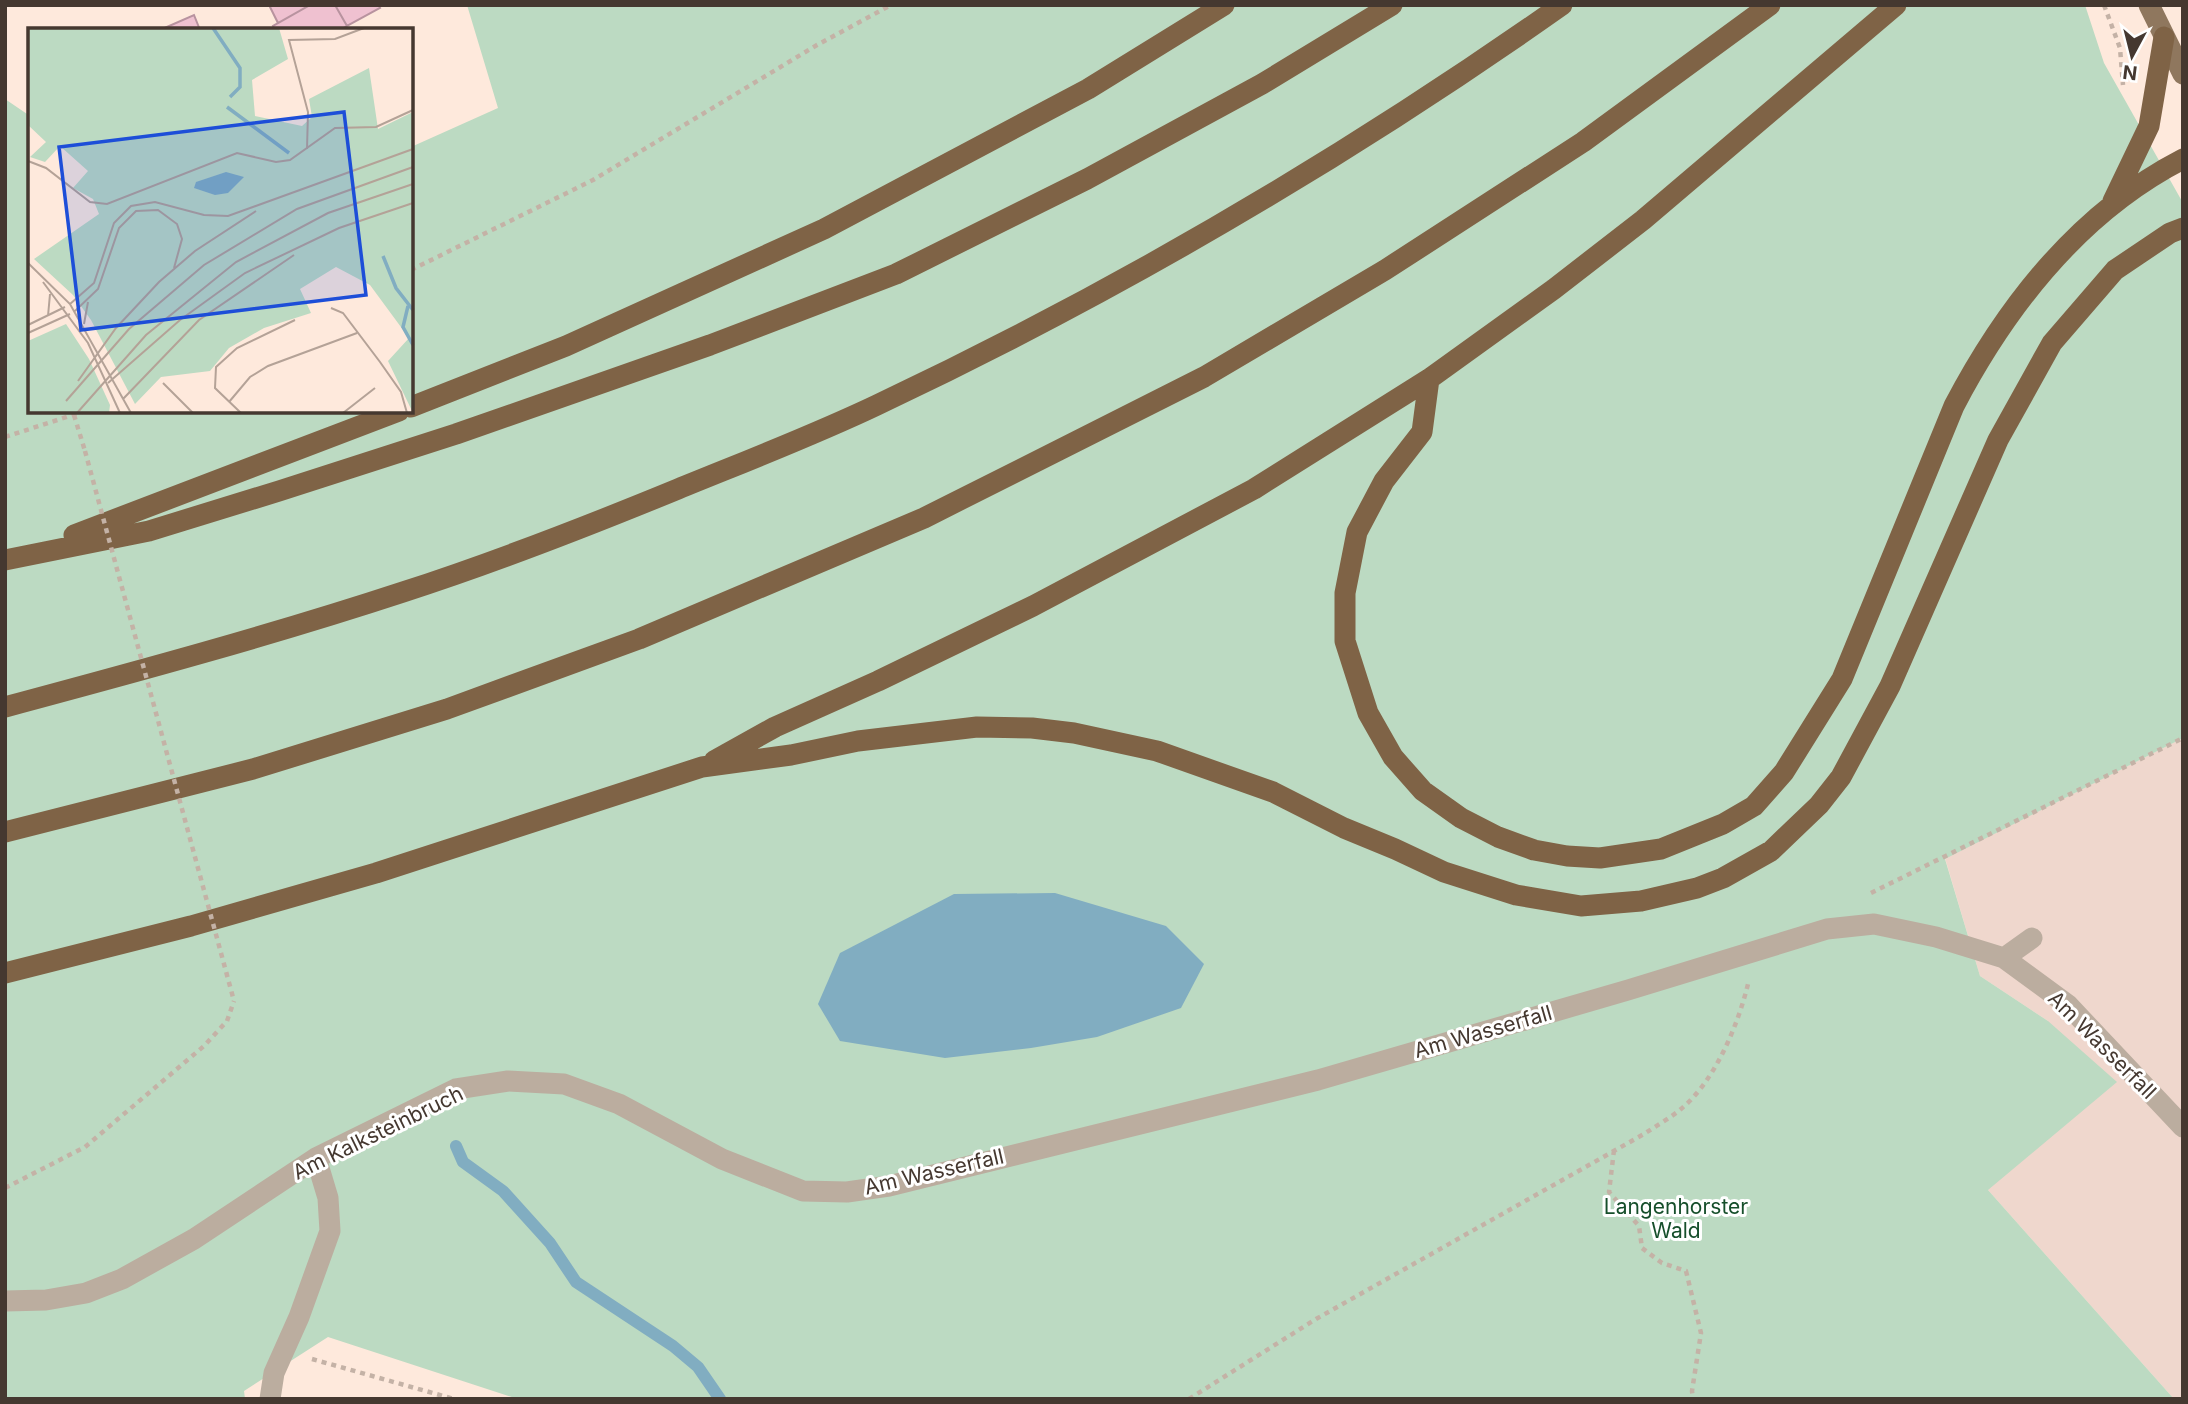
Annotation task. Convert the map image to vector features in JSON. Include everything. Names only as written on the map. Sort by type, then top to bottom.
[{"type":"highway","points":[[413,406],[566,346],[824,229],[1088,89],[1224,5]]},
{"type":"highway","points":[[13,558],[149,531],[405,450],[710,345],[896,274],[1098,173],[1262,84],[1392,5]]},
{"type":"highway","points":[[5,707],[219,650],[407,591],[596,522],[874,406],[1142,269],[1232,219],[1562,5]]},
{"type":"highway","points":[[5,832],[253,769],[447,709],[639,639],[924,518],[1204,377],[1385,270],[1583,142],[1770,5]]},
{"type":"highway","points":[[702,767],[775,727],[1033,606],[1254,489],[1429,379],[1554,289],[1643,220],[1896,5]]},
{"type":"highway","points":[[2112,205],[2149,126],[2164,37]]},
{"type":"highway","points":[[1429,379],[1422,432],[1384,481],[1357,532],[1345,593],[1345,640],[1368,713],[1393,757],[1423,791],[1461,818],[1499,837],[1534,850],[1567,856],[1601,858],[1661,849],[1723,824],[1754,806],[1784,772],[1842,678],[1954,406],[1977,363],[2026,290],[2055,259],[2112,205],[2144,180],[2183,159]]},
{"type":"highway","points":[[5,973],[191,926],[376,873],[702,767],[791,755],[858,741],[977,727],[1032,728],[1074,733],[1157,751],[1273,792],[1344,828],[1444,872],[1516,895],[1581,905],[1641,901],[1697,888],[1723,878],[1771,851],[1819,805],[1841,777],[1891,686],[1998,440],[2052,343],[2115,270],[2170,233],[2183,228]]},
{"type":"highway","points":[[13,558],[395,413]]},
{"type":"main road","points":[[2149,5],[2183,74]]},
{"type":"street","name":"Am Wasserfall","points":[[722,1159],[803,1191],[847,1192],[889,1185],[1318,1080],[1827,929],[1874,925],[1936,937],[2004,958],[2068,1005],[2183,1127]]},
{"type":"street","points":[[2004,958],[2032,938]]},
{"type":"street","name":"Am Kalksteinbruch","points":[[5,1301],[46,1300],[86,1293],[122,1279],[194,1239],[316,1158],[456,1089],[508,1081],[564,1084],[619,1104],[722,1159]]},
{"type":"street","points":[[270,1399],[274,1373],[330,1231],[328,1198],[316,1158]]},
{"type":"path","points":[[413,269],[593,180],[817,45],[891,5]]},
{"type":"path","points":[[2104,5],[2120,48],[2124,98]]},
{"type":"path","points":[[5,436],[80,413]]},
{"type":"path","points":[[5,1188],[85,1147],[204,1046],[228,1021],[234,1001],[74,415]]},
{"type":"path","points":[[1827,929],[1860,898],[2183,738]]},
{"type":"path","points":[[1189,1399],[1316,1319],[1644,1134],[1683,1108],[1715,1069],[1740,1016],[1748,984],[1750,951]]},
{"type":"path","points":[[1614,1150],[1609,1192],[1639,1226],[1642,1248],[1662,1263],[1686,1271],[1701,1333],[1693,1399]]},
{"type":"path","points":[[284,1351],[454,1399]]},
{"type":"shaded area","points":[[2183,738],[2183,1399],[2174,1399],[1988,1190],[2048,1021],[1980,976],[1945,858]]},
{"type":"green space","name":"Langenhorster Wald","points":[[467,5],[2085,5],[2104,63],[2183,203],[2183,738],[1945,859],[1980,976],[2048,1021],[2117,1082],[1988,1190],[2174,1399],[518,1399],[328,1337],[244,1391],[245,1399],[5,1399],[5,99],[28,115],[28,413],[413,413],[413,146],[498,108]]},
{"type":"water","points":[[1055,893],[1166,926],[1204,964],[1181,1008],[1097,1037],[945,1058],[840,1041],[818,1004],[840,953],[954,894]]},
{"type":"building","points":[[269,5],[310,5],[278,23]]},
{"type":"building","points":[[310,5],[335,5],[347,26],[274,28],[273,26]]},
{"type":"building","points":[[335,5],[378,5],[380,8],[347,26]]},
{"type":"building","points":[[194,15],[199,28],[165,28]]},
{"type":"waterway","points":[[456,1146],[463,1162],[503,1191],[550,1243],[576,1282],[673,1346],[698,1367],[720,1399]]}]
